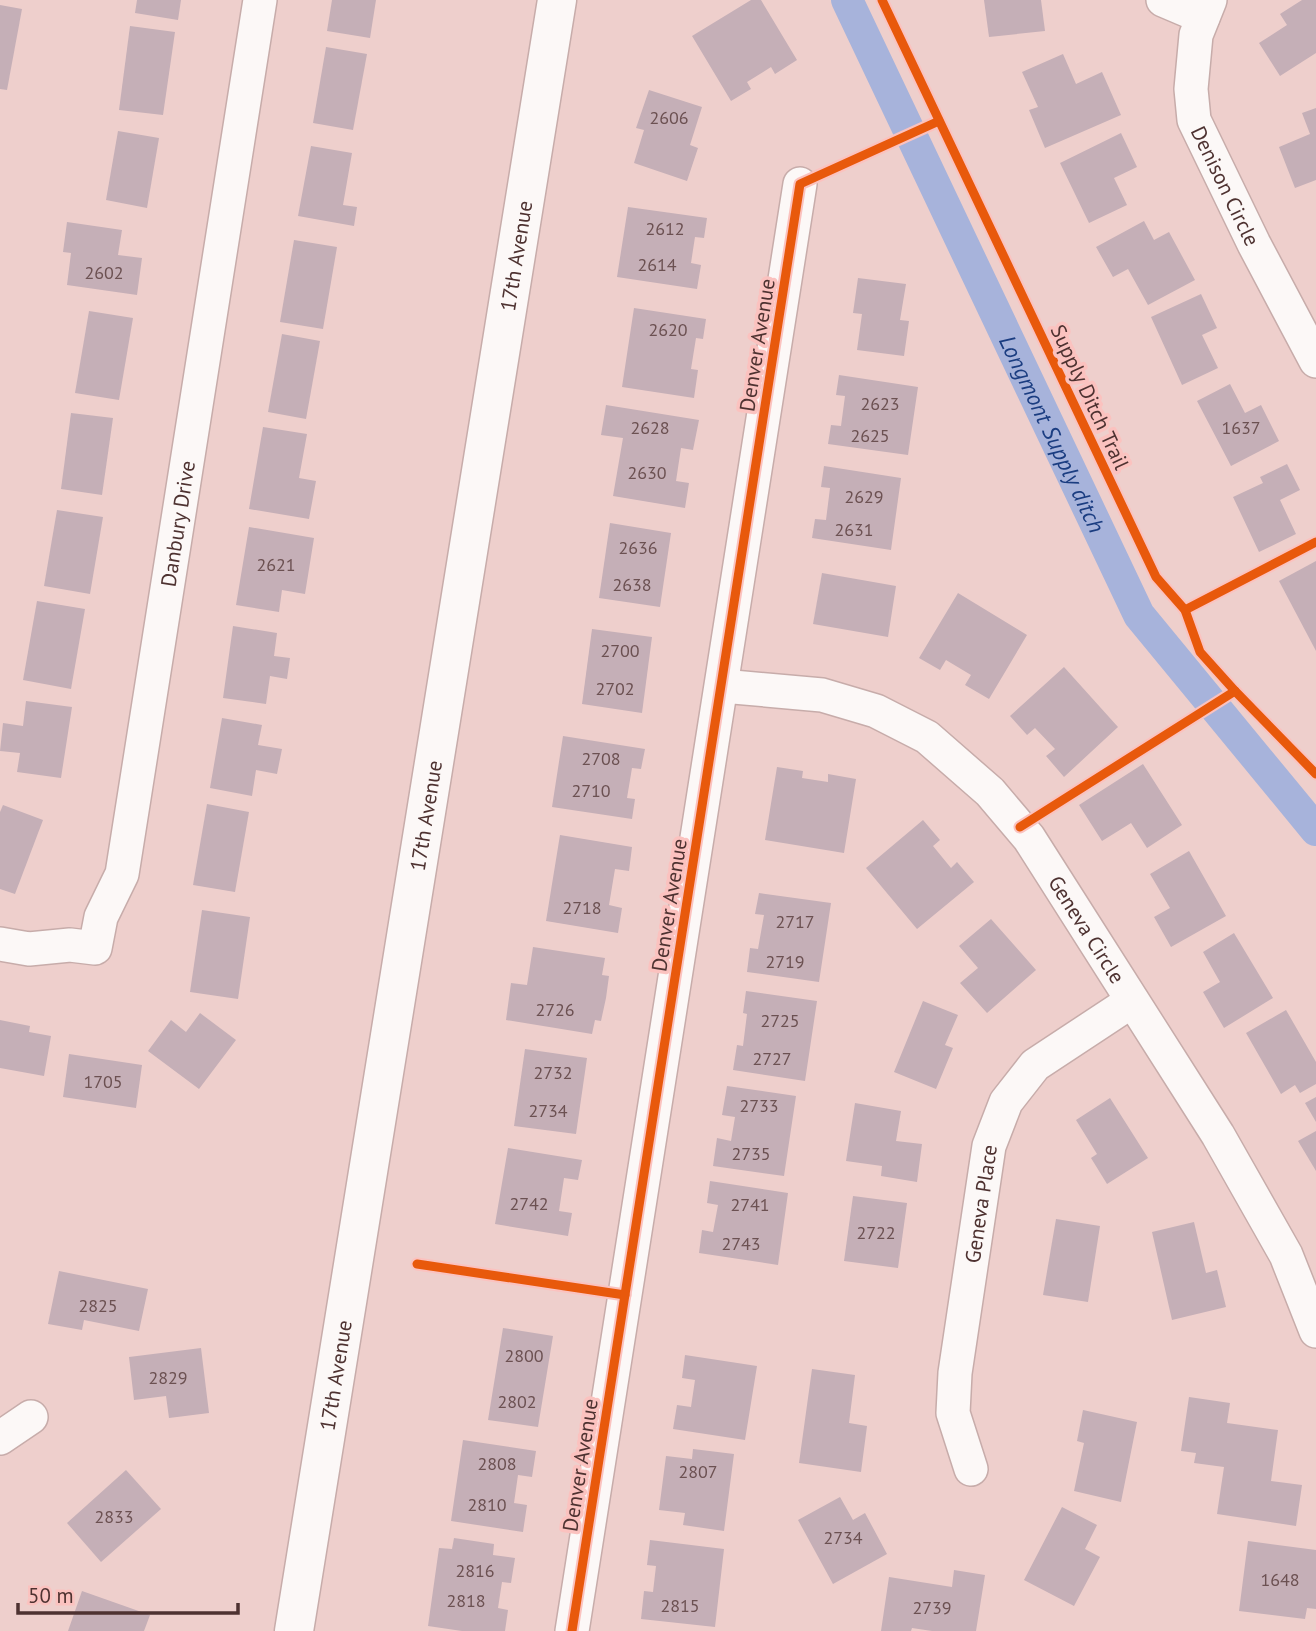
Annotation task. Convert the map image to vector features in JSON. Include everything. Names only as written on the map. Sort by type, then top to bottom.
[{"type":"main road","name":"17th Avenue","points":[[293,1631],[557,0]]},
{"type":"street","name":"Danbury Drive","points":[[0,944],[29,949],[70,945],[96,948],[101,917],[122,874],[260,0]]},
{"type":"street","points":[[1163,0],[1207,8]]},
{"type":"street","name":"Denison Circle","points":[[1207,8],[1196,34],[1191,89],[1194,120],[1254,244],[1316,362]]},
{"type":"street","name":"Denver Avenue","points":[[572,1631],[800,184]]},
{"type":"street","name":"Geneva Circle","points":[[722,685],[822,695],[876,711],[927,737],[990,792],[1029,838],[1218,1135],[1286,1255],[1316,1331]]},
{"type":"street","name":"Geneva Place","points":[[971,1469],[953,1413],[955,1373],[989,1146],[1006,1102],[1035,1065],[1132,1001]]},
{"type":"street","points":[[0,1438],[31,1417]]},
{"type":"building","points":[[137,0],[181,0],[178,20],[135,13]]},
{"type":"building","points":[[332,0],[376,0],[370,38],[327,31]]},
{"type":"building","points":[[751,0],[761,0],[797,60],[775,74],[771,67],[747,82],[751,89],[731,101],[692,36]]},
{"type":"building","points":[[984,0],[1041,0],[1045,31],[989,37]]},
{"type":"building","points":[[1302,0],[1316,0],[1316,53],[1280,76],[1259,43],[1287,25],[1280,14]]},
{"type":"building","points":[[0,5],[22,9],[7,90],[0,89]]},
{"type":"building","points":[[130,26],[175,32],[163,115],[119,110]]},
{"type":"building","points":[[326,47],[367,54],[353,130],[313,123]]},
{"type":"building","points":[[1063,54],[1076,84],[1102,72],[1121,115],[1045,148],[1029,110],[1038,107],[1022,72]]},
{"type":"building","points":[[649,90],[702,107],[690,145],[698,148],[687,181],[634,163],[644,130],[636,128]]},
{"type":"building","points":[[1316,108],[1316,180],[1295,188],[1279,147],[1310,134],[1302,113]]},
{"type":"building","points":[[118,131],[159,138],[147,208],[106,200]]},
{"type":"building","points":[[1121,133],[1137,167],[1114,178],[1127,205],[1089,223],[1060,163]]},
{"type":"building","points":[[311,146],[352,153],[343,205],[357,207],[354,226],[298,216]]},
{"type":"building","points":[[628,207],[707,218],[704,238],[695,237],[691,263],[701,265],[697,289],[617,277]]},
{"type":"building","points":[[1144,221],[1154,240],[1169,232],[1195,280],[1148,305],[1128,269],[1113,277],[1096,247]]},
{"type":"building","points":[[67,222],[122,230],[118,255],[142,258],[137,295],[67,285],[71,253],[63,252]]},
{"type":"building","points":[[294,240],[337,247],[323,329],[280,322]]},
{"type":"building","points":[[858,278],[906,284],[900,320],[909,321],[904,356],[857,350],[862,314],[853,313]]},
{"type":"building","points":[[1201,294],[1217,328],[1202,335],[1218,368],[1182,385],[1151,317]]},
{"type":"building","points":[[634,308],[706,319],[703,339],[696,338],[691,369],[698,370],[694,398],[622,387]]},
{"type":"building","points":[[89,311],[133,318],[119,400],[75,393]]},
{"type":"building","points":[[282,334],[320,341],[306,419],[268,412]]},
{"type":"building","points":[[839,375],[918,387],[908,455],[828,444],[831,425],[841,426],[845,396],[836,395]]},
{"type":"building","points":[[1230,384],[1245,413],[1261,405],[1279,441],[1231,466],[1197,401]]},
{"type":"building","points":[[606,405],[699,420],[693,450],[681,448],[676,481],[689,483],[685,508],[613,496],[623,438],[601,435]]},
{"type":"building","points":[[71,413],[113,418],[102,495],[61,489]]},
{"type":"building","points":[[263,427],[307,434],[299,478],[316,481],[309,519],[249,509]]},
{"type":"building","points":[[1287,464],[1300,490],[1280,500],[1296,534],[1259,552],[1233,497],[1263,483],[1260,477]]},
{"type":"building","points":[[824,466],[901,478],[891,550],[812,538],[815,519],[826,520],[830,488],[821,487]]},
{"type":"building","points":[[57,510],[103,517],[90,594],[44,586]]},
{"type":"building","points":[[610,523],[671,533],[660,607],[599,598]]},
{"type":"building","points":[[249,527],[314,538],[305,594],[282,590],[279,612],[236,605]]},
{"type":"building","points":[[1316,561],[1316,651],[1279,581]]},
{"type":"building","points":[[822,573],[896,586],[888,637],[813,624]]},
{"type":"building","points":[[958,593],[1027,635],[989,699],[965,685],[971,675],[946,660],[940,670],[919,658]]},
{"type":"building","points":[[37,601],[85,609],[71,689],[23,680]]},
{"type":"building","points":[[233,626],[277,633],[274,656],[290,658],[287,679],[270,676],[266,704],[223,698]]},
{"type":"building","points":[[592,629],[652,637],[642,713],[582,704]]},
{"type":"building","points":[[1064,667],[1118,727],[1064,777],[1046,756],[1055,749],[1035,728],[1027,735],[1010,716]]},
{"type":"building","points":[[26,701],[72,707],[61,778],[17,772],[20,753],[0,751],[3,723],[23,726]]},
{"type":"building","points":[[222,718],[262,725],[258,745],[282,749],[277,774],[256,770],[252,796],[210,788]]},
{"type":"building","points":[[563,736],[645,749],[641,769],[632,768],[627,798],[635,799],[632,819],[552,807]]},
{"type":"building","points":[[1143,764],[1182,825],[1147,848],[1131,823],[1102,841],[1079,805]]},
{"type":"building","points":[[777,767],[803,771],[802,778],[828,782],[828,774],[856,779],[844,853],[765,840]]},
{"type":"building","points":[[207,804],[249,812],[235,892],[193,885]]},
{"type":"building","points":[[3,805],[43,820],[15,894],[0,889],[0,812]]},
{"type":"building","points":[[923,820],[940,840],[933,846],[951,868],[957,862],[974,882],[917,929],[866,868]]},
{"type":"building","points":[[560,835],[632,847],[629,871],[615,869],[609,905],[622,908],[618,933],[546,921]]},
{"type":"building","points":[[1189,851],[1226,916],[1171,947],[1154,917],[1170,908],[1150,874]]},
{"type":"building","points":[[759,893],[831,903],[819,982],[747,972],[750,948],[758,949],[764,915],[755,914]]},
{"type":"building","points":[[202,910],[250,917],[238,999],[190,992]]},
{"type":"building","points":[[991,919],[1036,970],[987,1013],[960,983],[978,968],[959,946]]},
{"type":"building","points":[[1234,933],[1273,998],[1224,1028],[1203,992],[1220,982],[1203,952]]},
{"type":"building","points":[[533,947],[605,958],[602,975],[609,976],[606,998],[601,1021],[595,1020],[592,1034],[506,1020],[511,983],[527,985]]},
{"type":"building","points":[[746,991],[817,1001],[805,1081],[733,1070],[737,1045],[743,1046],[747,1014],[743,1013]]},
{"type":"building","points":[[923,1001],[958,1015],[945,1045],[953,1048],[936,1089],[894,1072]]},
{"type":"building","points":[[1286,1010],[1316,1062],[1316,1084],[1300,1093],[1295,1085],[1281,1094],[1246,1033]]},
{"type":"building","points":[[200,1013],[236,1040],[199,1089],[148,1051],[171,1020],[186,1032]]},
{"type":"building","points":[[0,1020],[30,1026],[29,1032],[51,1036],[44,1076],[0,1068]]},
{"type":"building","points":[[525,1049],[587,1058],[576,1134],[514,1126]]},
{"type":"building","points":[[69,1054],[142,1065],[136,1108],[63,1097]]},
{"type":"building","points":[[727,1086],[796,1096],[784,1176],[713,1166],[717,1138],[731,1141],[735,1117],[722,1115]]},
{"type":"building","points":[[1316,1097],[1316,1122],[1305,1103]]},
{"type":"building","points":[[1110,1098],[1148,1158],[1107,1184],[1091,1158],[1097,1154],[1076,1120]]},
{"type":"building","points":[[855,1103],[901,1111],[896,1141],[922,1144],[917,1182],[881,1176],[882,1166],[846,1161]]},
{"type":"building","points":[[1316,1131],[1316,1171],[1298,1141]]},
{"type":"building","points":[[508,1148],[582,1160],[578,1180],[564,1178],[559,1211],[572,1213],[568,1236],[495,1224]]},
{"type":"building","points":[[710,1181],[788,1193],[778,1265],[699,1253],[702,1230],[713,1232],[718,1205],[707,1203]]},
{"type":"building","points":[[853,1196],[907,1203],[898,1268],[844,1261]]},
{"type":"building","points":[[1056,1219],[1100,1226],[1088,1302],[1043,1295]]},
{"type":"building","points":[[1194,1222],[1206,1273],[1217,1270],[1226,1307],[1172,1320],[1152,1232]]},
{"type":"building","points":[[59,1271],[148,1289],[139,1331],[84,1320],[82,1330],[48,1324]]},
{"type":"building","points":[[503,1328],[553,1336],[538,1427],[488,1420]]},
{"type":"building","points":[[201,1348],[209,1413],[169,1418],[166,1396],[134,1400],[129,1357]]},
{"type":"building","points":[[685,1355],[757,1366],[745,1440],[673,1429],[677,1405],[691,1407],[695,1380],[682,1378]]},
{"type":"building","points":[[812,1369],[855,1375],[849,1423],[867,1426],[861,1472],[799,1463]]},
{"type":"building","points":[[1189,1397],[1230,1403],[1227,1423],[1278,1430],[1271,1481],[1302,1485],[1296,1526],[1217,1514],[1224,1467],[1194,1463],[1196,1453],[1181,1451]]},
{"type":"building","points":[[1083,1410],[1137,1422],[1121,1502],[1074,1491],[1084,1443],[1077,1441]]},
{"type":"building","points":[[463,1440],[536,1451],[532,1477],[518,1475],[514,1503],[527,1505],[523,1532],[451,1521]]},
{"type":"building","points":[[693,1449],[734,1454],[724,1531],[683,1525],[685,1513],[659,1510],[666,1456],[692,1459]]},
{"type":"building","points":[[126,1470],[161,1509],[101,1562],[67,1523]]},
{"type":"building","points":[[840,1497],[853,1520],[865,1513],[887,1554],[833,1584],[798,1520]]},
{"type":"building","points":[[1062,1507],[1097,1525],[1085,1549],[1100,1557],[1074,1606],[1024,1580]]},
{"type":"building","points":[[454,1538],[494,1544],[493,1555],[515,1558],[511,1583],[502,1582],[498,1608],[508,1610],[505,1631],[462,1631],[428,1626],[439,1548],[452,1549]]},
{"type":"building","points":[[650,1540],[724,1549],[715,1627],[641,1619],[644,1591],[653,1592],[656,1566],[647,1565]]},
{"type":"building","points":[[1248,1541],[1316,1550],[1316,1609],[1307,1608],[1305,1619],[1239,1611]]},
{"type":"building","points":[[954,1570],[985,1575],[976,1631],[912,1628],[911,1631],[881,1631],[889,1577],[952,1587]]},
{"type":"building","points":[[82,1591],[150,1615],[144,1631],[68,1631]]},
{"type":"waterway","name":"Longmont Supply ditch","points":[[847,0],[1139,615],[1316,830]]},
{"type":"cycle path","name":"Supply Ditch Trail","points":[[882,0],[1156,577],[1185,610],[1200,652],[1316,774]]},
{"type":"cycle path","points":[[572,1631],[800,184],[939,121]]},
{"type":"cycle path","points":[[1185,610],[1316,542]]},
{"type":"cycle path","points":[[1020,827],[1235,691]]},
{"type":"cycle path","points":[[417,1264],[625,1295]]}]
